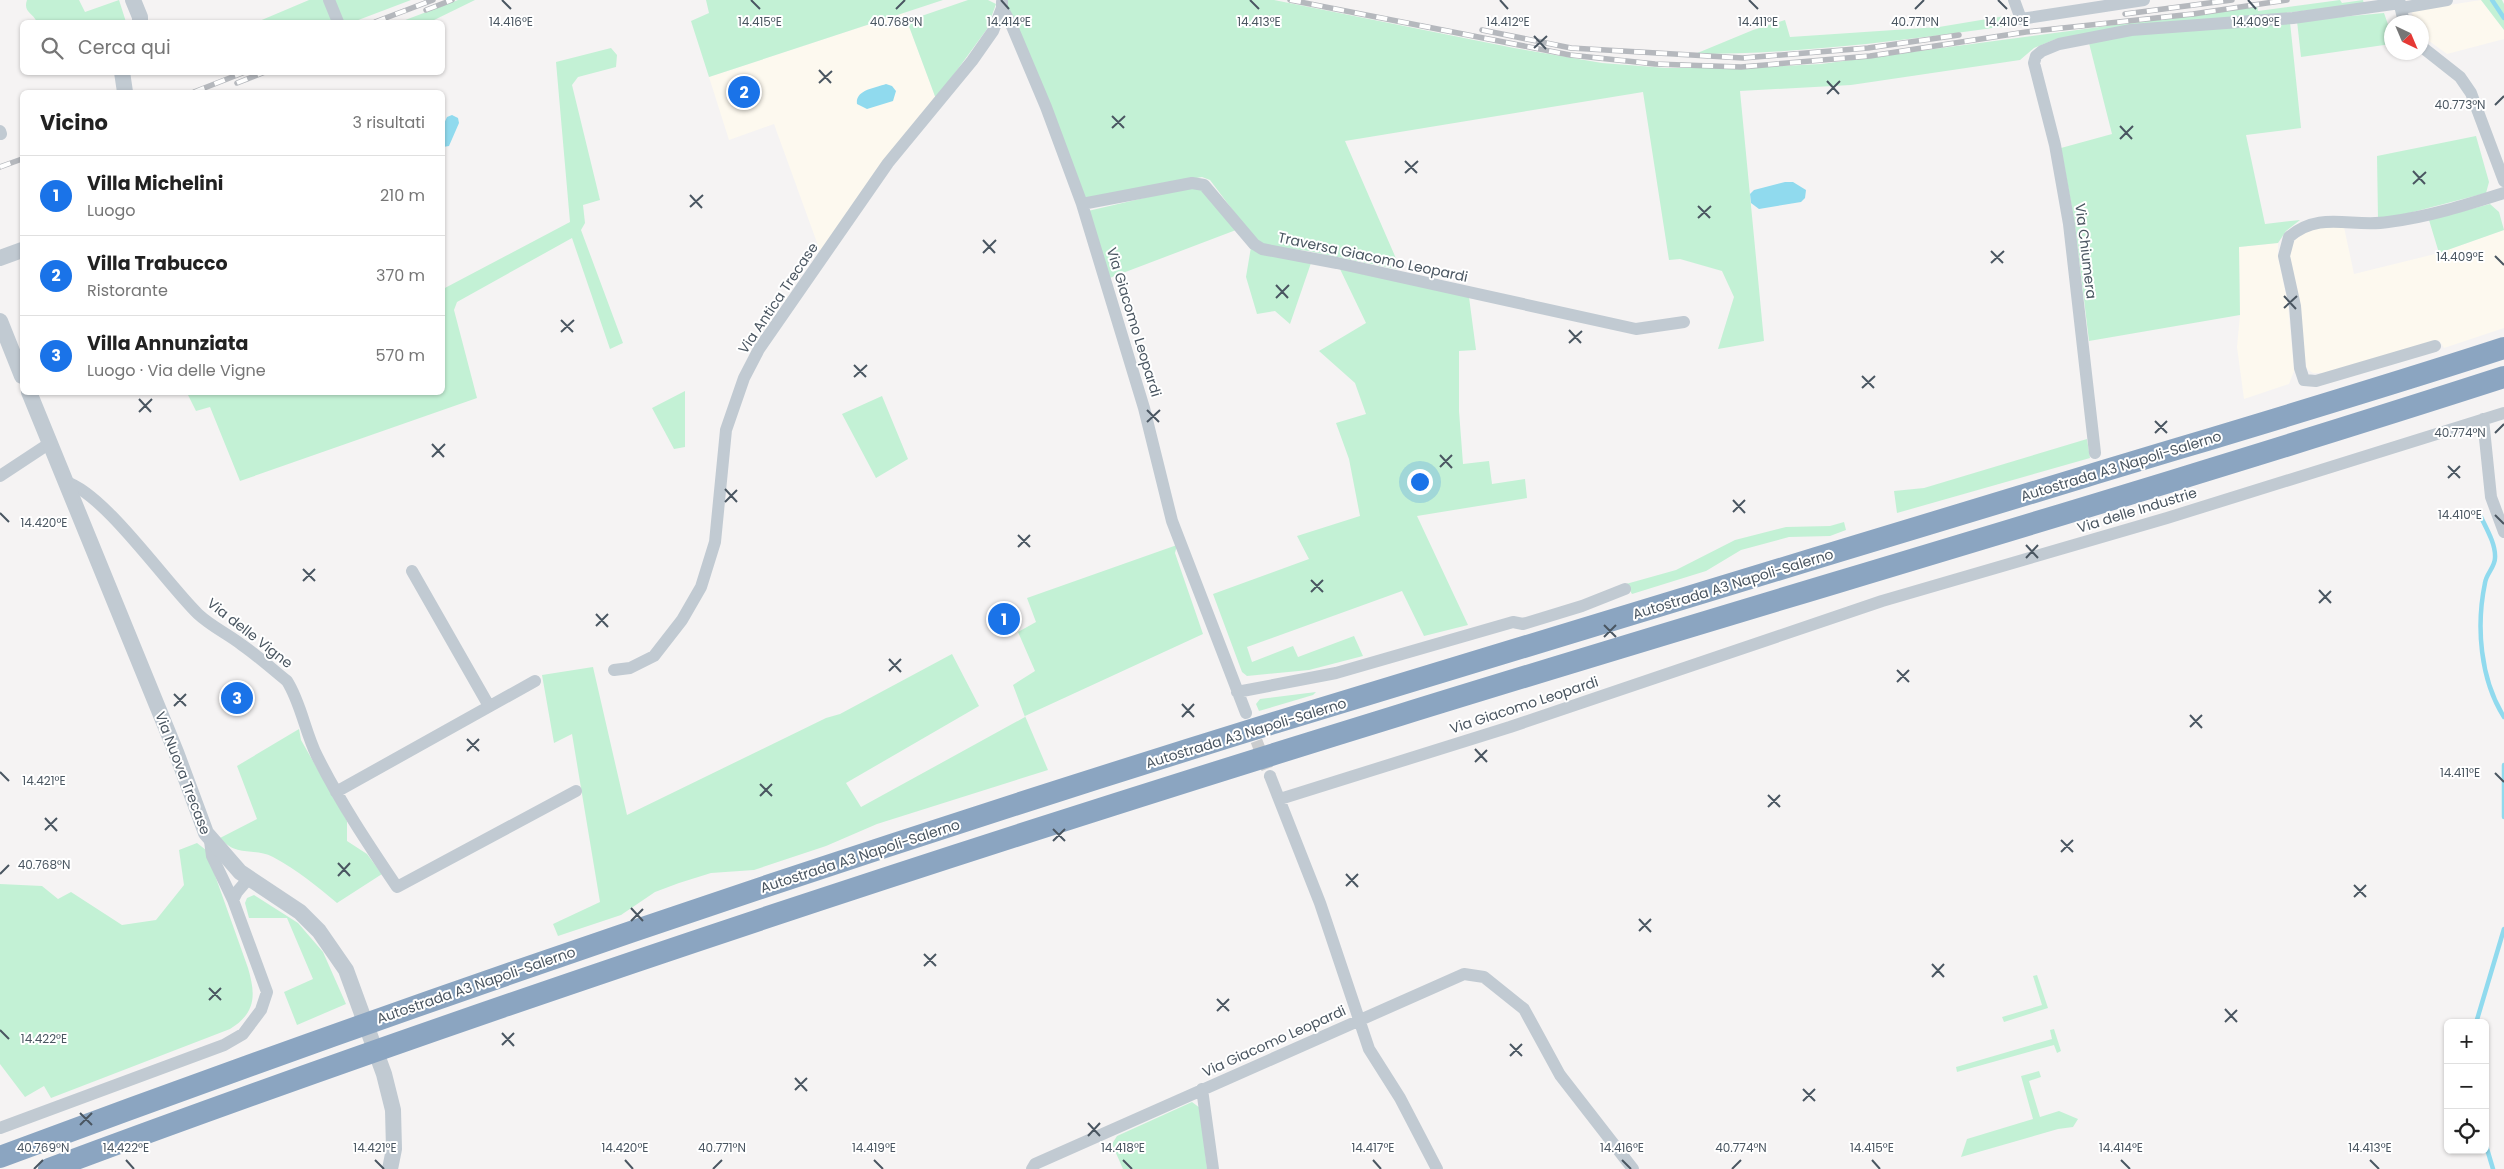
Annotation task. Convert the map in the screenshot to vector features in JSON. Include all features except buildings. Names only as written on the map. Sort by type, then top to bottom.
[{"type":"highway","name":"Autostrada A3 Napoli-Salerno","points":[[0,1157],[256,1062],[583,948],[1065,789],[1269,725],[2298,413],[2504,348]]},
{"type":"highway","name":"Autostrada A3 Napoli-Salerno","points":[[49,1169],[272,1086],[420,1034],[871,882],[1403,714],[2504,378]]},
{"type":"street","points":[[133,0],[139,20]]},
{"type":"street","points":[[329,0],[337,20]]},
{"type":"street","points":[[2014,0],[2021,19],[2144,0]]},
{"type":"street","points":[[2400,4],[2447,0]]},
{"type":"street","name":"Via Giacomo Leopardi","points":[[1002,4],[1046,107],[1082,204],[1144,408],[1172,521],[1246,712]]},
{"type":"street","name":"Via Antica Trecase","points":[[614,670],[630,668],[654,656],[682,620],[701,586],[715,542],[726,430],[744,378],[759,349],[888,164],[972,61],[993,31],[1002,4]]},
{"type":"street","name":"Via Chiumera","points":[[2094,453],[2069,224],[2054,146],[2034,63],[2036,56],[2042,50],[2060,44],[2132,30],[2293,18],[2400,4]]},
{"type":"street","points":[[2429,53],[2466,84],[2475,102],[2504,181]]},
{"type":"street","points":[[122,75],[125,90]]},
{"type":"street","name":"Traversa Giacomo Leopardi","points":[[1082,204],[1192,183],[1204,185],[1254,244],[1262,249],[1337,263],[1636,328],[1684,322]]},
{"type":"street","points":[[2436,346],[2316,381],[2304,380],[2300,368],[2295,306],[2284,256],[2289,237],[2309,223],[2324,221],[2374,224],[2390,222],[2452,209],[2504,193]]},
{"type":"street","points":[[0,258],[20,251]]},
{"type":"street","points":[[0,321],[20,371]]},
{"type":"street","name":"Via Nuova Trecase","points":[[30,395],[210,841],[245,875],[300,912],[319,931],[346,970],[384,1074],[392,1110],[394,1149],[390,1169]]},
{"type":"street","name":"Via delle Industrie","points":[[1778,636],[1882,601],[2167,518],[2504,413]]},
{"type":"street","points":[[2483,419],[2491,497],[2504,532]]},
{"type":"street","points":[[0,476],[50,443]]},
{"type":"street","name":"Via delle Vigne","points":[[66,482],[78,486],[89,495],[127,534],[198,614],[212,626],[242,644],[287,681],[292,689],[307,735],[336,792],[397,887],[576,791]]},
{"type":"street","points":[[412,571],[489,706]]},
{"type":"street","points":[[1237,692],[1322,677],[1513,622],[1523,624],[1582,606],[1625,589]]},
{"type":"street","name":"Via Giacomo Leopardi","points":[[1280,799],[1510,727],[1778,636]]},
{"type":"street","points":[[336,792],[535,681]]},
{"type":"street","name":"Via Giacomo Leopardi","points":[[1270,776],[1330,930],[1369,1049],[1400,1098],[1437,1169]]},
{"type":"street","points":[[0,1128],[224,1044],[243,1034],[261,1010],[267,992],[233,900],[212,856],[210,841]]},
{"type":"street","points":[[227,888],[234,876],[245,875]]},
{"type":"street","points":[[233,900],[245,875]]},
{"type":"street","name":"Via Giacomo Leopardi","points":[[1032,1169],[1035,1164],[1358,1019],[1464,974],[1484,977],[1524,1008],[1560,1075],[1633,1169]]},
{"type":"street","name":"Via Giacomo Leopardi","points":[[1202,1090],[1213,1169]]},
{"type":"shaded area","points":[[2481,0],[2504,30],[2504,39],[2447,54],[2429,41],[2429,15],[2412,15],[2411,11]]},
{"type":"shaded area","points":[[904,13],[936,99],[820,251],[774,124],[729,140],[709,77]]},
{"type":"shaded area","points":[[2314,226],[2344,227],[2354,274],[2439,253],[2504,230],[2504,328],[2444,348],[2439,340],[2329,373],[2313,373],[2307,369],[2305,362],[2289,251],[2295,240]]},
{"type":"shaded area","points":[[2278,243],[2278,257],[2288,305],[2294,371],[2289,384],[2244,399],[2237,347],[2240,315],[2239,247]]},
{"type":"green space","points":[[27,0],[79,0],[85,12],[119,0],[125,20],[36,20],[27,10]]},
{"type":"green space","points":[[309,0],[325,0],[333,20],[262,20]]},
{"type":"green space","points":[[333,0],[411,0],[358,20],[341,20]]},
{"type":"green space","points":[[458,0],[475,0],[434,20],[405,20]]},
{"type":"green space","points":[[706,0],[943,0],[709,77],[691,21],[709,13]]},
{"type":"green space","points":[[968,0],[988,0],[996,4],[987,29],[936,99],[907,21]]},
{"type":"green space","points":[[1007,0],[1274,0],[1514,48],[1602,63],[1666,68],[1748,68],[1821,64],[2257,6],[2258,11],[2340,0],[2342,3],[2363,0],[2364,4],[2056,39],[2034,48],[2020,60],[1851,85],[1740,91],[1764,341],[1718,349],[1734,297],[1722,271],[1680,259],[1669,260],[1643,92],[1345,141],[1401,270],[1308,251],[1267,246],[1256,241],[1210,180],[1202,177],[1085,199],[1007,6]]},
{"type":"green space","points":[[2481,0],[2502,0],[2504,4],[2504,30]]},
{"type":"green space","points":[[2384,13],[2384,45],[2301,57],[2297,21]]},
{"type":"green space","points":[[2011,15],[2013,25],[1894,41],[1775,52],[1695,54],[1753,30],[1785,20],[1790,37],[1939,27]]},
{"type":"green space","points":[[2290,22],[2301,128],[2246,135],[2265,224],[2300,220],[2286,231],[2278,243],[2239,247],[2240,315],[2089,341],[2075,225],[2061,148],[2112,134],[2089,43],[2137,33]]},
{"type":"green space","points":[[611,48],[617,55],[616,67],[578,77],[572,85],[600,200],[583,205],[585,223],[581,230],[623,343],[610,349],[572,238],[457,302],[454,310],[477,398],[240,481],[210,407],[196,411],[188,395],[445,395],[445,288],[570,222],[556,62]]},
{"type":"green space","points":[[2476,136],[2489,182],[2486,193],[2378,219],[2377,156]]},
{"type":"green space","points":[[1191,187],[1201,188],[1236,230],[1107,279],[1088,211]]},
{"type":"green space","points":[[2490,204],[2499,212],[2504,230],[2439,253],[2429,220]]},
{"type":"green space","points":[[1251,247],[1311,263],[1290,324],[1275,311],[1257,314],[1246,277]]},
{"type":"green space","points":[[1340,269],[1469,297],[1476,350],[1459,351],[1459,411],[1463,464],[1489,461],[1492,484],[1525,479],[1527,498],[1417,516],[1468,625],[1424,636],[1402,591],[1247,647],[1252,662],[1293,646],[1298,657],[1354,636],[1363,656],[1309,670],[1247,676],[1242,672],[1213,594],[1309,559],[1297,536],[1360,516],[1349,459],[1336,423],[1366,414],[1355,383],[1319,351],[1366,323]]},
{"type":"green space","points":[[685,391],[685,447],[674,449],[652,408]]},
{"type":"green space","points":[[882,396],[908,459],[876,478],[842,414]]},
{"type":"green space","points":[[2087,439],[2090,458],[1897,513],[1894,491],[1924,488]]},
{"type":"green space","points":[[1844,522],[1846,530],[1830,536],[1789,537],[1741,550],[1706,571],[1632,594],[1626,584],[1676,570],[1735,540],[1786,527],[1830,526]]},
{"type":"green space","points":[[1177,545],[1175,553],[1203,634],[1025,716],[1048,770],[877,824],[826,846],[754,870],[711,873],[679,883],[655,892],[621,915],[558,936],[553,924],[600,902],[572,734],[554,743],[542,675],[593,667],[627,815],[826,718],[840,714],[952,654],[979,706],[846,783],[861,807],[1025,717],[1013,685],[1035,671],[1018,632],[1036,622],[1027,598]]},
{"type":"green space","points":[[1316,692],[1313,695],[1259,711],[1256,704],[1260,699]]},
{"type":"green space","points":[[299,729],[301,740],[347,821],[347,841],[367,854],[382,874],[337,903],[306,878],[273,857],[233,848],[220,838],[257,819],[237,766]]},
{"type":"green space","points":[[197,843],[206,850],[251,978],[252,1003],[245,1017],[230,1029],[51,1098],[44,1086],[25,1097],[0,1064],[0,884],[42,886],[58,899],[71,892],[122,925],[156,920],[184,885],[179,850]]},
{"type":"green space","points":[[254,895],[298,923],[323,952],[346,1004],[297,1025],[284,992],[313,979],[287,918],[249,918],[245,903],[247,898]]},
{"type":"green space","points":[[2037,975],[2048,1008],[2004,1022],[2002,1017],[2042,1005],[2033,976]]},
{"type":"green space","points":[[2054,1029],[2061,1051],[2057,1053],[2054,1045],[1957,1072],[1956,1067],[2052,1039],[2050,1030]]},
{"type":"green space","points":[[2039,1071],[2041,1077],[2029,1081],[2040,1117],[2059,1111],[2078,1119],[2073,1127],[2058,1129],[1961,1157],[1967,1139],[2033,1119],[2021,1076]]},
{"type":"green space","points":[[1192,1102],[1200,1108],[1207,1169],[1123,1169],[1112,1144],[1117,1136]]},
{"type":"water","points":[[886,84],[892,86],[896,91],[893,101],[867,109],[857,104],[857,99],[862,93],[871,88]]},
{"type":"water","points":[[452,115],[458,118],[459,123],[449,146],[445,147],[445,122],[447,117]]},
{"type":"water","points":[[1785,182],[1793,182],[1806,190],[1805,198],[1801,202],[1759,209],[1751,203],[1750,194],[1754,190]]},
{"type":"waterway","points":[[2492,0],[2504,18]]},
{"type":"waterway","points":[[2480,515],[2488,531],[2495,553],[2494,564],[2486,580],[2482,600],[2482,652],[2490,686],[2504,717]]},
{"type":"waterway","points":[[2504,765],[2504,817]]},
{"type":"waterway","points":[[2477,1019],[2504,929]]},
{"type":"waterway","points":[[2489,1154],[2493,1169]]},
{"type":"tunnel","points":[[1250,724],[1270,776]]},
{"type":"railway","points":[[380,20],[433,0]]},
{"type":"railway","points":[[426,10],[452,0]]},
{"type":"railway","points":[[1290,0],[1570,55],[1655,64],[1741,67],[1870,56],[2026,32],[2193,14],[2287,0]]},
{"type":"railway","points":[[2125,14],[2232,0]]},
{"type":"railway","points":[[1482,30],[1571,48],[1743,58],[1868,48],[1959,35]]},
{"type":"railway","points":[[199,90],[237,75]]},
{"type":"railway","points":[[237,83],[257,75]]},
{"type":"railway","points":[[0,167],[20,160]]},
{"type":"place","name":"Villa Trabucco","points":[[744,92]]},
{"type":"place","name":"Villa Michelini","points":[[1004,619]]},
{"type":"place","name":"Villa Annunziata","points":[[237,698]]}]
